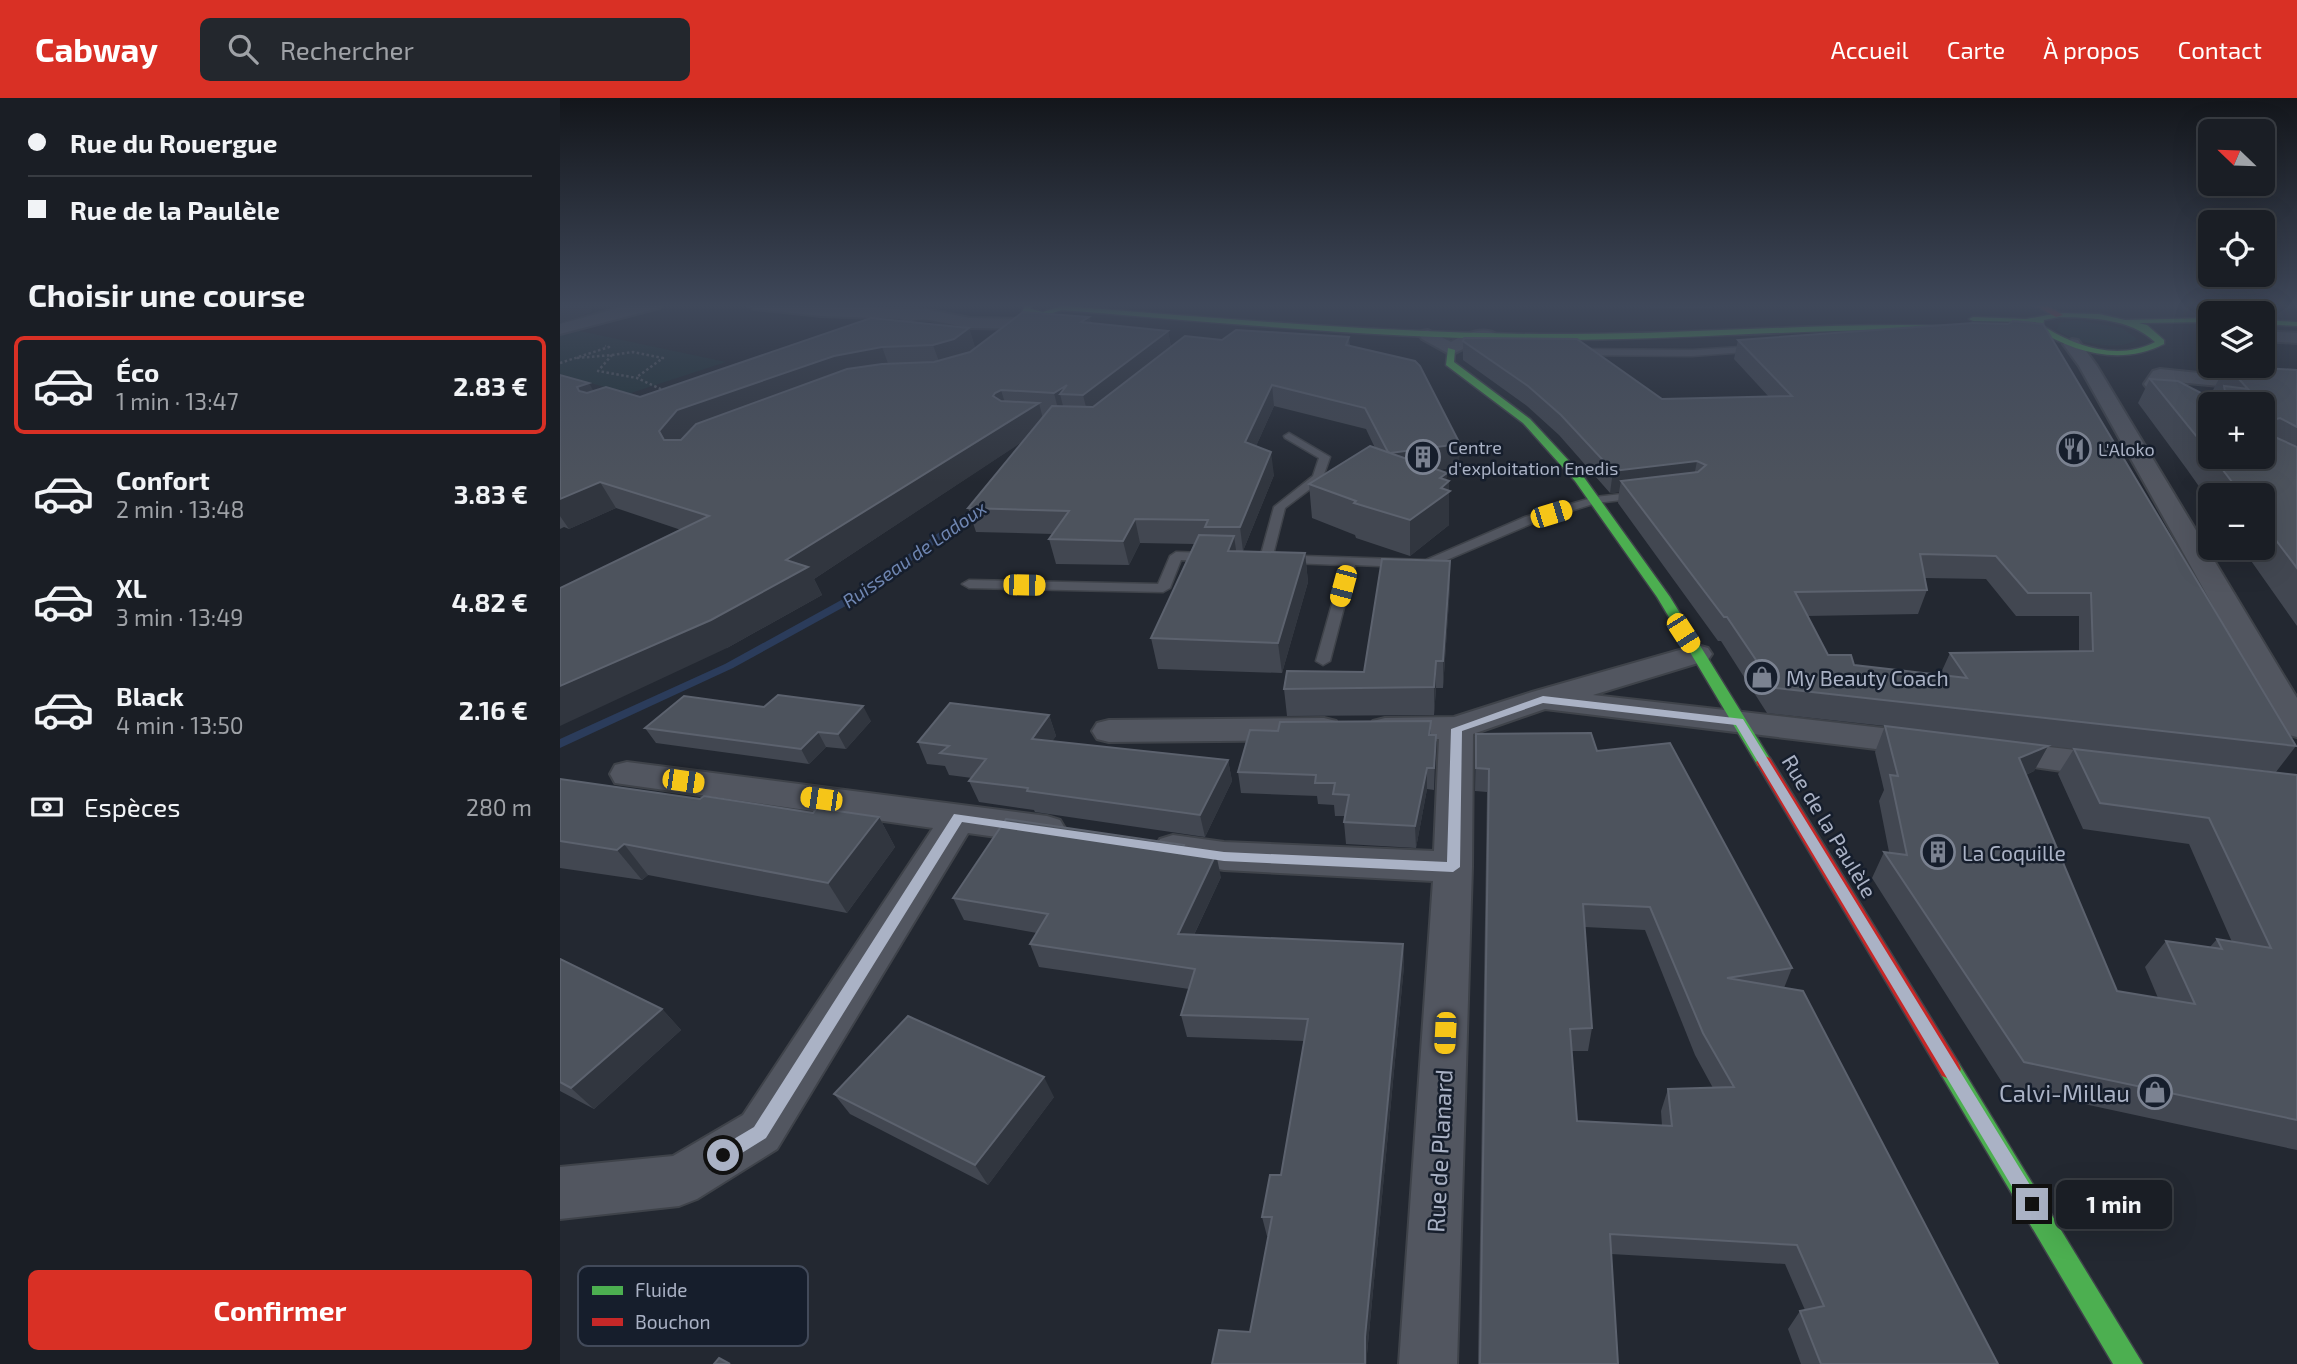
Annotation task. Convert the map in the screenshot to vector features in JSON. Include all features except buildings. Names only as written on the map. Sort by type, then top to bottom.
[{"type":"main road","name":"Rue de la Paulèle","points":[[1450,363],[1516,413],[1548,442],[1618,529],[1740,721],[2129,1364]]},
{"type":"street","points":[[2086,363],[2297,726]]},
{"type":"street","points":[[2088,366],[2094,363]]},
{"type":"street","points":[[2198,378],[2160,375],[2154,384],[2178,404],[2198,416]]},
{"type":"street","points":[[2200,378],[2248,378]]},
{"type":"street","points":[[2256,378],[2272,381]]},
{"type":"street","points":[[1110,731],[1456,729],[1543,699],[1697,654]]},
{"type":"street","points":[[1543,699],[2147,771]]},
{"type":"street","name":"Rue de Planard","points":[[1428,1364],[1453,867],[1456,729]]},
{"type":"street","points":[[628,774],[1078,835]]},
{"type":"street","points":[[560,1193],[680,1181],[760,1132],[959,817]]},
{"type":"street","points":[[1145,845],[1224,856],[1453,867]]},
{"type":"lane","points":[[1289,436],[1325,457],[1318,478],[1280,507],[1260,558],[1428,564],[1529,520],[1595,500],[1656,493]]},
{"type":"lane","points":[[969,584],[1163,588],[1176,556],[1228,558]]},
{"type":"lane","points":[[1323,661],[1350,561]]},
{"type":"path","points":[[605,363],[598,371],[637,378],[666,391]]},
{"type":"path","points":[[637,378],[656,363]]},
{"type":"shaded area","points":[[560,363],[723,363],[628,394],[560,374]]},
{"type":"waterway","name":"Ruisseau de Ladoux","points":[[560,744],[729,666],[858,595],[982,505]]},
{"type":"traffic: fast","points":[[1449,363],[1526,421],[1549,443],[1579,479],[1663,597],[1764,762]]},
{"type":"traffic: fast","points":[[1950,1069],[2129,1364]]},
{"type":"traffic: jam","points":[[1764,762],[1950,1069]]},
{"type":"place","name":"L'Aloko","points":[[2074,449]]},
{"type":"place","name":"Centre d'exploitation Enedis","points":[[1423,457]]},
{"type":"place","name":"My Beauty Coach","points":[[1762,677]]},
{"type":"place","name":"La Coquille","points":[[1938,852]]},
{"type":"place","name":"Calvi-Millau","points":[[2155,1092]]},
{"type":"route","points":[[723,1155],[760,1132],[959,817],[1224,856],[1453,867],[1456,729],[1543,699],[1740,721],[2032,1204]]}]
